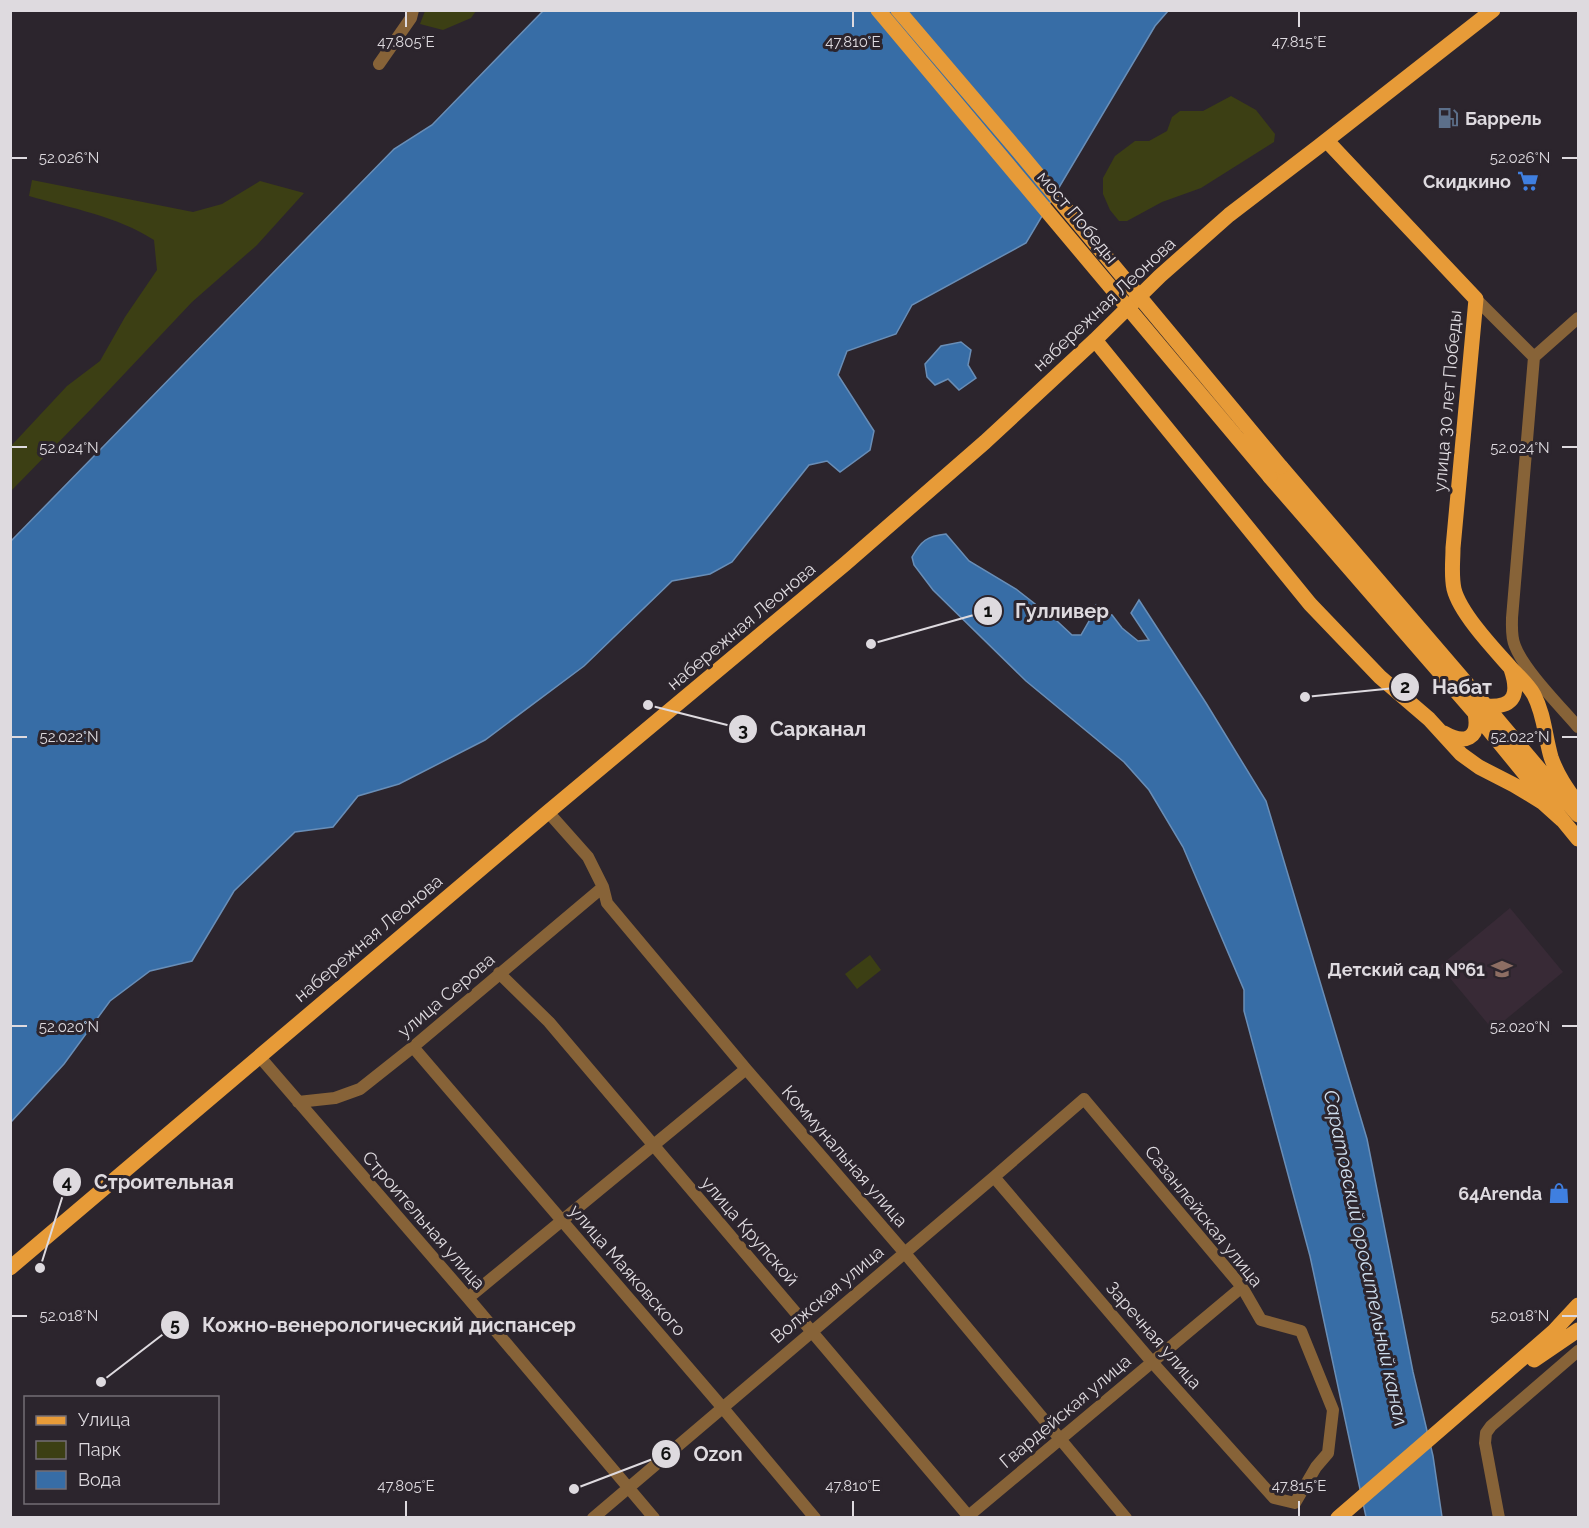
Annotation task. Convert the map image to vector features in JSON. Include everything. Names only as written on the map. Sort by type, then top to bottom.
[{"type":"main road","name":"мост Победы","points":[[878,10],[1275,472]]},
{"type":"main road","points":[[898,10],[1019,152],[1275,472],[1481,709],[1578,815]]},
{"type":"main road","name":"набережная Леонова","points":[[10,1268],[548,812],[845,564],[986,442],[1160,276],[1229,215],[1493,10]]},
{"type":"main road","name":"улица 30 лет Победы","points":[[1327,141],[1476,299],[1453,548],[1454,591],[1473,623],[1533,693],[1540,709],[1557,773],[1578,804]]},
{"type":"main road","points":[[1095,340],[1310,604],[1380,677],[1429,719],[1461,754],[1479,767],[1542,802],[1562,820]]},
{"type":"main road","points":[[1481,709],[1504,705],[1511,701],[1516,688],[1511,669]]},
{"type":"main road","points":[[1439,731],[1460,740],[1472,736],[1476,730],[1481,709]]},
{"type":"main road","points":[[1481,709],[1578,839]]},
{"type":"main road","points":[[1344,1512],[1553,1332],[1578,1305]]},
{"type":"main road","points":[[1466,1408],[1578,1330]]},
{"type":"street","points":[[379,64],[411,18],[413,10]]},
{"type":"street","points":[[1476,299],[1534,357]]},
{"type":"street","points":[[1578,318],[1534,357],[1512,634],[1518,653],[1532,673],[1578,727]]},
{"type":"street","name":"Коммунальная улица","points":[[548,812],[588,857],[603,887],[607,903],[904,1252],[1126,1518]]},
{"type":"street","name":"улица Серова","points":[[298,1102],[335,1098],[360,1089],[603,887]]},
{"type":"street","name":"улица Крупской","points":[[499,973],[549,1022],[968,1517]]},
{"type":"street","name":"улица Маяковского","points":[[412,1047],[815,1518]]},
{"type":"street","name":"Строительная улица","points":[[259,1056],[654,1518]]},
{"type":"street","points":[[468,1298],[746,1069]]},
{"type":"street","name":"Волжская улица","points":[[593,1518],[1084,1099]]},
{"type":"street","name":"Сазанлейская улица","points":[[1084,1099],[1242,1287],[1261,1320],[1301,1331],[1333,1410],[1328,1453],[1316,1467],[1295,1503]]},
{"type":"street","name":"Заречная улица","points":[[994,1177],[1152,1362],[1274,1498],[1295,1503]]},
{"type":"street","name":"Гвардейская улица","points":[[968,1517],[1242,1287]]},
{"type":"street","points":[[1499,1518],[1485,1443],[1486,1433],[1491,1426],[1575,1354],[1572,1345],[1559,1342]]},
{"type":"shaded area","name":"Детский сад №61","points":[[1510,908],[1563,972],[1493,1030],[1440,966]]},
{"type":"green space","points":[[425,10],[476,11],[471,18],[443,30],[420,24]]},
{"type":"green space","points":[[1231,96],[1256,110],[1275,134],[1274,142],[1201,188],[1162,202],[1127,221],[1119,221],[1110,210],[1103,194],[1103,178],[1115,156],[1135,141],[1149,141],[1167,131],[1172,117],[1180,111],[1203,111]]},
{"type":"green space","points":[[32,180],[193,212],[222,204],[260,181],[304,193],[257,245],[192,302],[11,491],[11,446],[67,386],[100,361],[125,317],[157,270],[154,240],[109,219],[29,196]]},
{"type":"green space","points":[[870,955],[881,970],[857,989],[845,974]]},
{"type":"water","points":[[543,11],[1168,11],[1155,26],[1026,243],[912,305],[896,334],[847,351],[838,375],[874,431],[870,450],[840,472],[827,461],[809,465],[732,562],[710,574],[672,581],[584,666],[485,740],[399,784],[358,796],[333,827],[295,832],[234,891],[192,961],[150,971],[110,1001],[64,1064],[11,1122],[11,541],[394,149],[432,125]]},
{"type":"water","points":[[961,342],[971,350],[968,365],[976,378],[959,390],[948,379],[935,385],[927,377],[925,364],[941,346]]},
{"type":"water","name":"Саратовский оросительный канал","points":[[946,534],[969,561],[1016,589],[1072,635],[1081,635],[1089,621],[1088,614],[1096,605],[1102,613],[1112,615],[1122,628],[1138,641],[1149,640],[1131,613],[1139,600],[1266,801],[1367,1139],[1413,1372],[1433,1456],[1442,1517],[1366,1517],[1310,1256],[1244,1011],[1244,990],[1183,847],[1149,790],[1124,762],[1026,681],[933,590],[914,565],[912,557],[922,543],[934,536]]},
{"type":"place","name":"Баррель","points":[[1448,118]]},
{"type":"place","name":"Скидкино","points":[[1528,181]]},
{"type":"place","name":"Гулливер","points":[[871,644]]},
{"type":"place","name":"Набат","points":[[1305,697]]},
{"type":"place","name":"Сарканал","points":[[648,705]]},
{"type":"place","name":"Детский сад №61","points":[[1502,969]]},
{"type":"place","name":"64Arenda","points":[[1559,1193]]},
{"type":"place","name":"Строительная","points":[[40,1268]]},
{"type":"place","name":"Кожно-венерологический диспансер","points":[[101,1382]]},
{"type":"place","name":"Ozon","points":[[574,1489]]}]
